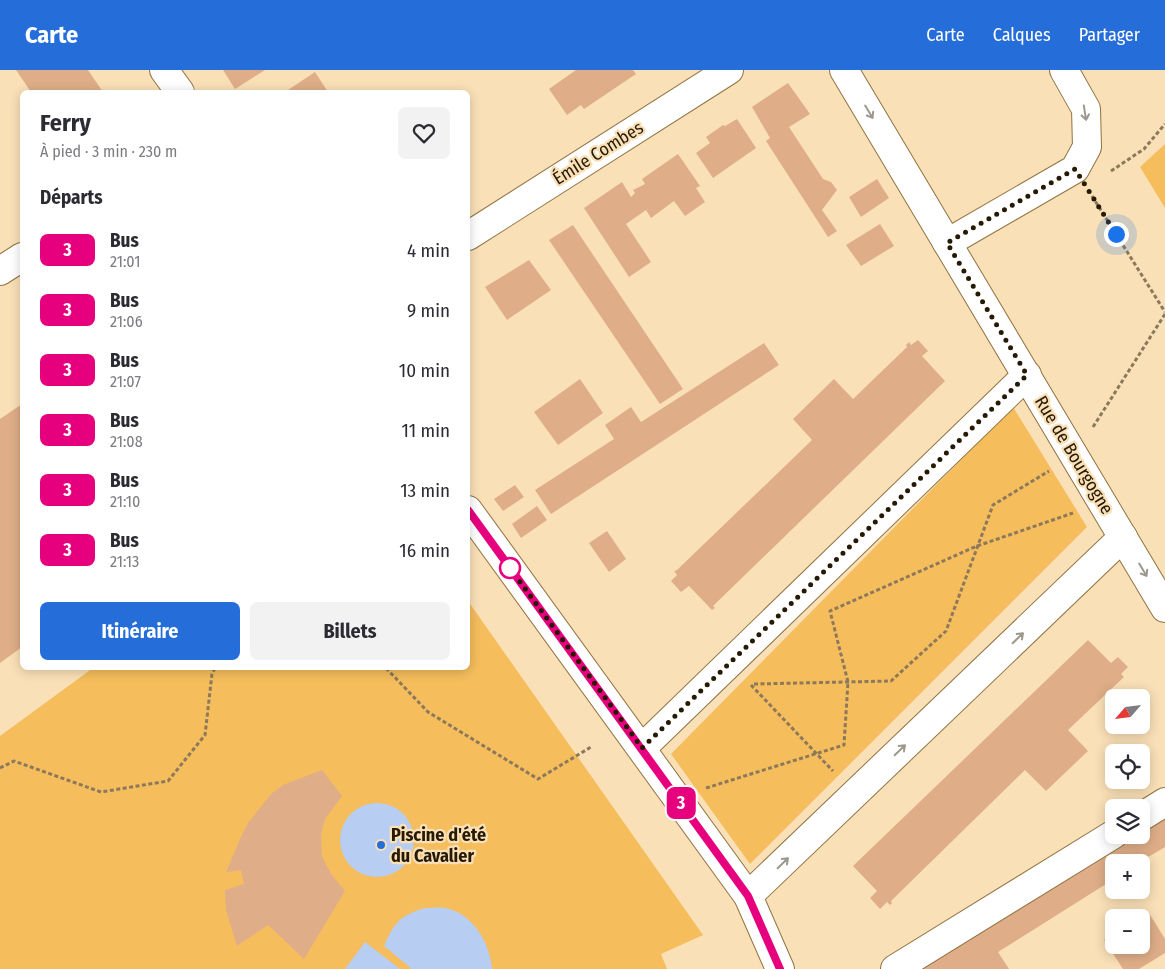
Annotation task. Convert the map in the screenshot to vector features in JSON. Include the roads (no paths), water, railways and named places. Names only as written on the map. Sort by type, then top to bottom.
[{"type":"street","points":[[164,70],[179,90]]},
{"type":"street","name":"Émile Combes","points":[[470,235],[729,70]]},
{"type":"street","name":"Rue de Bourgogne","points":[[844,70],[1165,608]]},
{"type":"street","points":[[947,243],[1081,178],[1087,147],[1086,109],[1064,70]]},
{"type":"street","points":[[0,271],[20,258]]},
{"type":"street","points":[[642,748],[1027,375]]},
{"type":"street","points":[[470,513],[748,896],[780,969]]},
{"type":"street","points":[[748,896],[1123,537]]},
{"type":"street","points":[[1150,811],[1165,802]]},
{"type":"street","points":[[894,969],[1105,840]]},
{"type":"water","points":[[377,803],[391,806],[403,814],[411,826],[414,840],[411,854],[403,866],[391,874],[377,877],[363,874],[351,866],[343,854],[340,840],[343,826],[351,814],[363,806]]},
{"type":"water","points":[[425,908],[443,908],[455,911],[472,923],[488,949],[492,969],[412,969],[384,946],[391,931],[399,921],[409,914]]},
{"type":"water","points":[[365,942],[400,969],[345,969]]},
{"type":"place","name":"Piscine d'été du Cavalier","points":[[381,845]]}]
